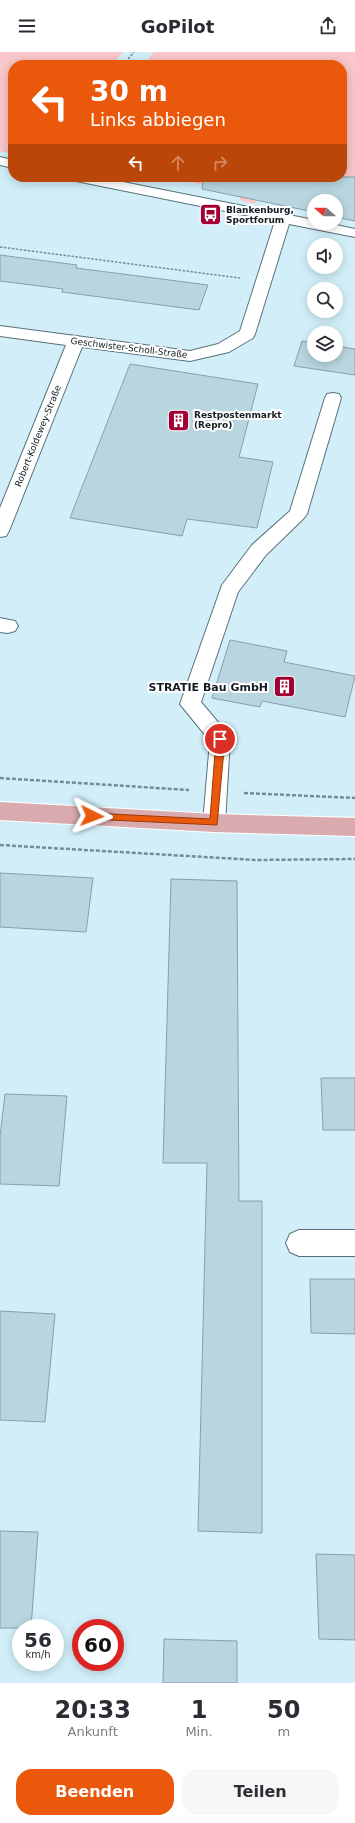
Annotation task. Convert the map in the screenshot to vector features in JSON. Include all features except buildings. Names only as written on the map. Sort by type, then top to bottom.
[{"type":"main road","points":[[0,812],[355,827]]},
{"type":"street","points":[[101,182],[355,233]]},
{"type":"street","name":"Geschwister-Scholl-Straße","points":[[0,331],[190,356],[223,348],[247,334],[265,281],[283,219]]},
{"type":"street","name":"Robert-Koldewey-Straße","points":[[0,530],[76,341]]},
{"type":"street","points":[[214,822],[220,739],[190,704],[229,590],[259,550],[298,514],[333,398]]},
{"type":"street","points":[[299,1243],[355,1243]]},
{"type":"path","points":[[128,60],[134,52]]},
{"type":"path","points":[[0,247],[265,281]]},
{"type":"path","points":[[0,778],[216,792],[355,798]]},
{"type":"path","points":[[0,845],[256,860],[355,859]]},
{"type":"shaded area","points":[[0,52],[123,52],[116,60],[8,60],[8,153],[0,151]]},
{"type":"shaded area","points":[[154,52],[355,52],[355,221],[343,208],[343,194],[307,194],[307,211],[288,207],[259,197],[254,204],[239,200],[243,193],[190,182],[347,182],[347,60],[147,60]]},
{"type":"place","name":"Blankenburg, Sportforum","points":[[211,215]]},
{"type":"place","name":"Restpostenmarkt (Repro)","points":[[178,420]]},
{"type":"place","name":"STRATIE Bau GmbH","points":[[284,687]]},
{"type":"route","points":[[92,816],[214,822],[220,739]]}]
